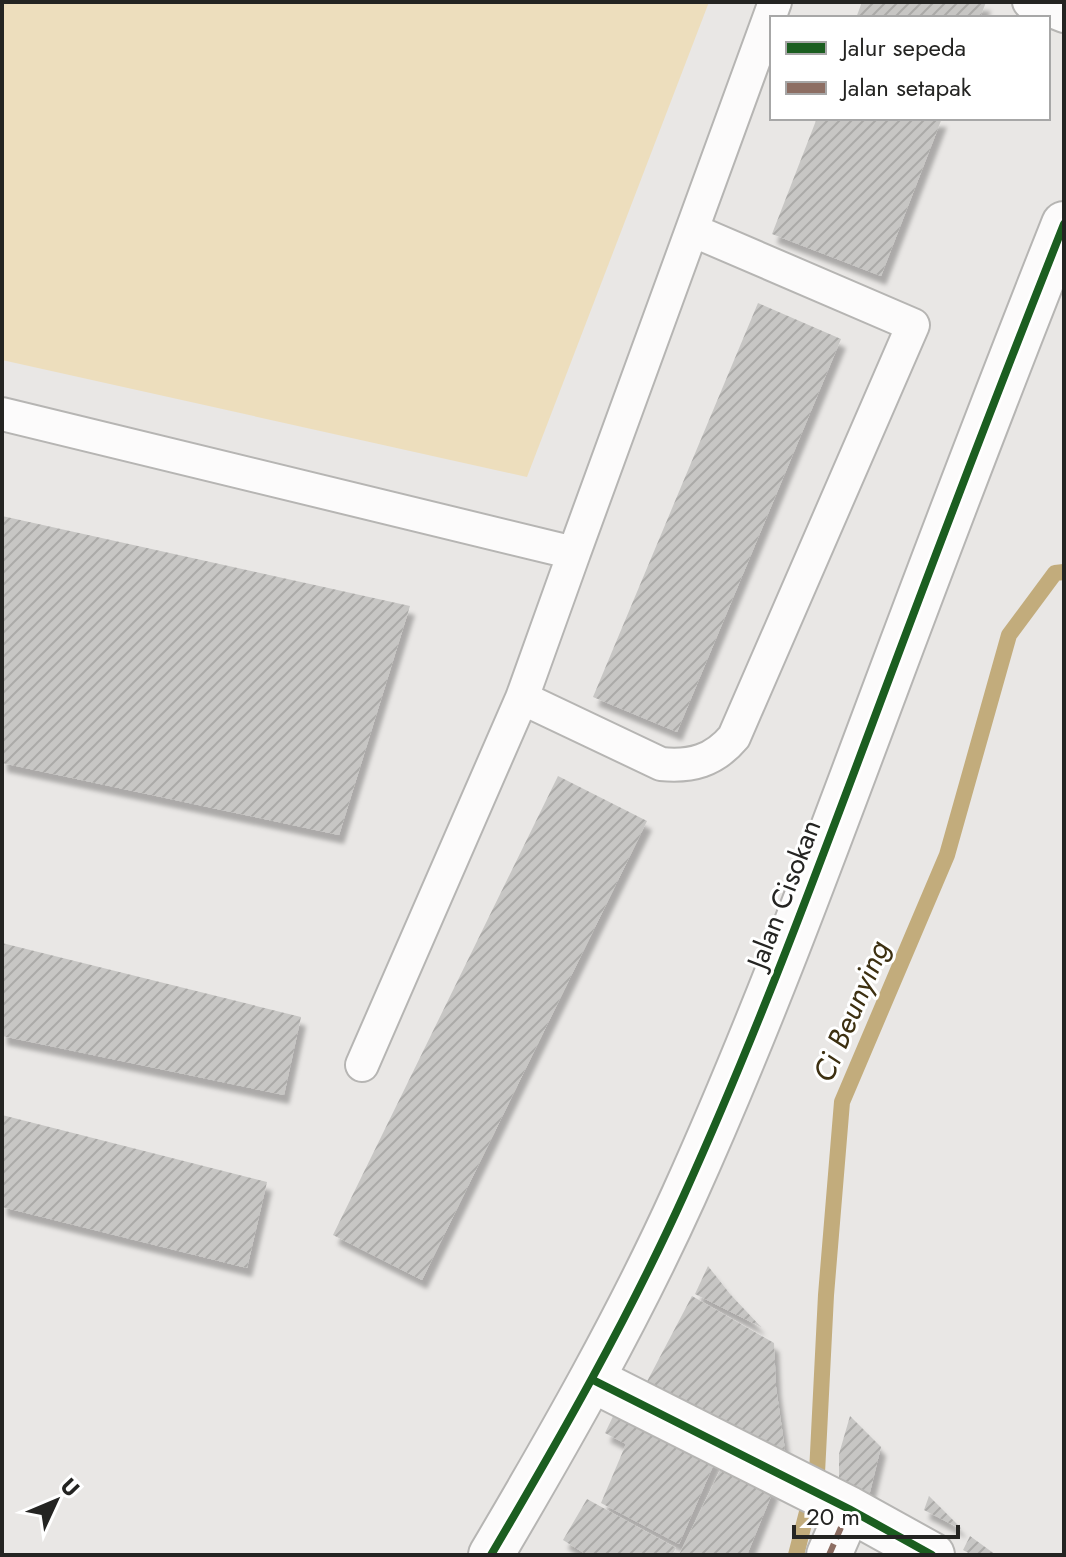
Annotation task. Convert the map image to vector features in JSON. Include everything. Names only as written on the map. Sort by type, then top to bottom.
[{"type":"street","name":"Jalan Cisokan","points":[[491,1555],[593,1380],[682,1199],[742,1063],[804,907],[985,422],[1064,224]]},
{"type":"street","points":[[593,1380],[844,1506],[932,1555]]},
{"type":"street","points":[[829,1555],[844,1506]]},
{"type":"lane","points":[[362,1065],[522,698],[775,2]]},
{"type":"lane","points":[[1029,2],[1064,16]]},
{"type":"lane","points":[[522,698],[661,764],[677,766],[705,761],[724,750],[734,737],[913,325],[692,230]]},
{"type":"lane","points":[[2,414],[574,553]]},
{"type":"shaded area","points":[[2,2],[709,2],[527,477],[2,360]]},
{"type":"building","points":[[862,2],[986,2],[981,16],[857,16]]},
{"type":"building","points":[[816,120],[941,120],[881,276],[772,234]]},
{"type":"building","points":[[758,303],[841,339],[677,732],[593,697]]},
{"type":"building","points":[[2,516],[410,606],[339,835],[2,763]]},
{"type":"building","points":[[558,776],[647,821],[422,1280],[333,1235]]},
{"type":"building","points":[[2,943],[301,1017],[284,1095],[2,1036]]},
{"type":"building","points":[[2,1115],[267,1182],[247,1268],[2,1207]]},
{"type":"building","points":[[708,1266],[730,1294],[761,1327],[695,1294]]},
{"type":"building","points":[[692,1296],[774,1343],[776,1387],[786,1457],[642,1391]]},
{"type":"building","points":[[619,1404],[720,1450],[679,1544],[601,1503],[626,1444],[605,1433]]},
{"type":"building","points":[[850,1416],[881,1447],[869,1496],[839,1484],[839,1454]]},
{"type":"building","points":[[724,1462],[774,1489],[747,1555],[679,1555]]},
{"type":"building","points":[[929,1496],[961,1528],[961,1529],[924,1510]]},
{"type":"building","points":[[587,1499],[676,1548],[672,1555],[587,1555],[563,1540]]},
{"type":"building","points":[[970,1536],[996,1555],[972,1555],[963,1550]]},
{"type":"waterway","name":"Ci Beunying","points":[[796,1555],[817,1473],[826,1295],[842,1102],[947,855],[1009,635],[1055,573],[1064,572]]},
{"type":"marked path","points":[[829,1555],[849,1509]]},
{"type":"cycle path","points":[[491,1555],[617,1333],[712,1133],[789,943],[1064,224]]},
{"type":"cycle path","points":[[593,1380],[849,1509],[932,1555]]}]
